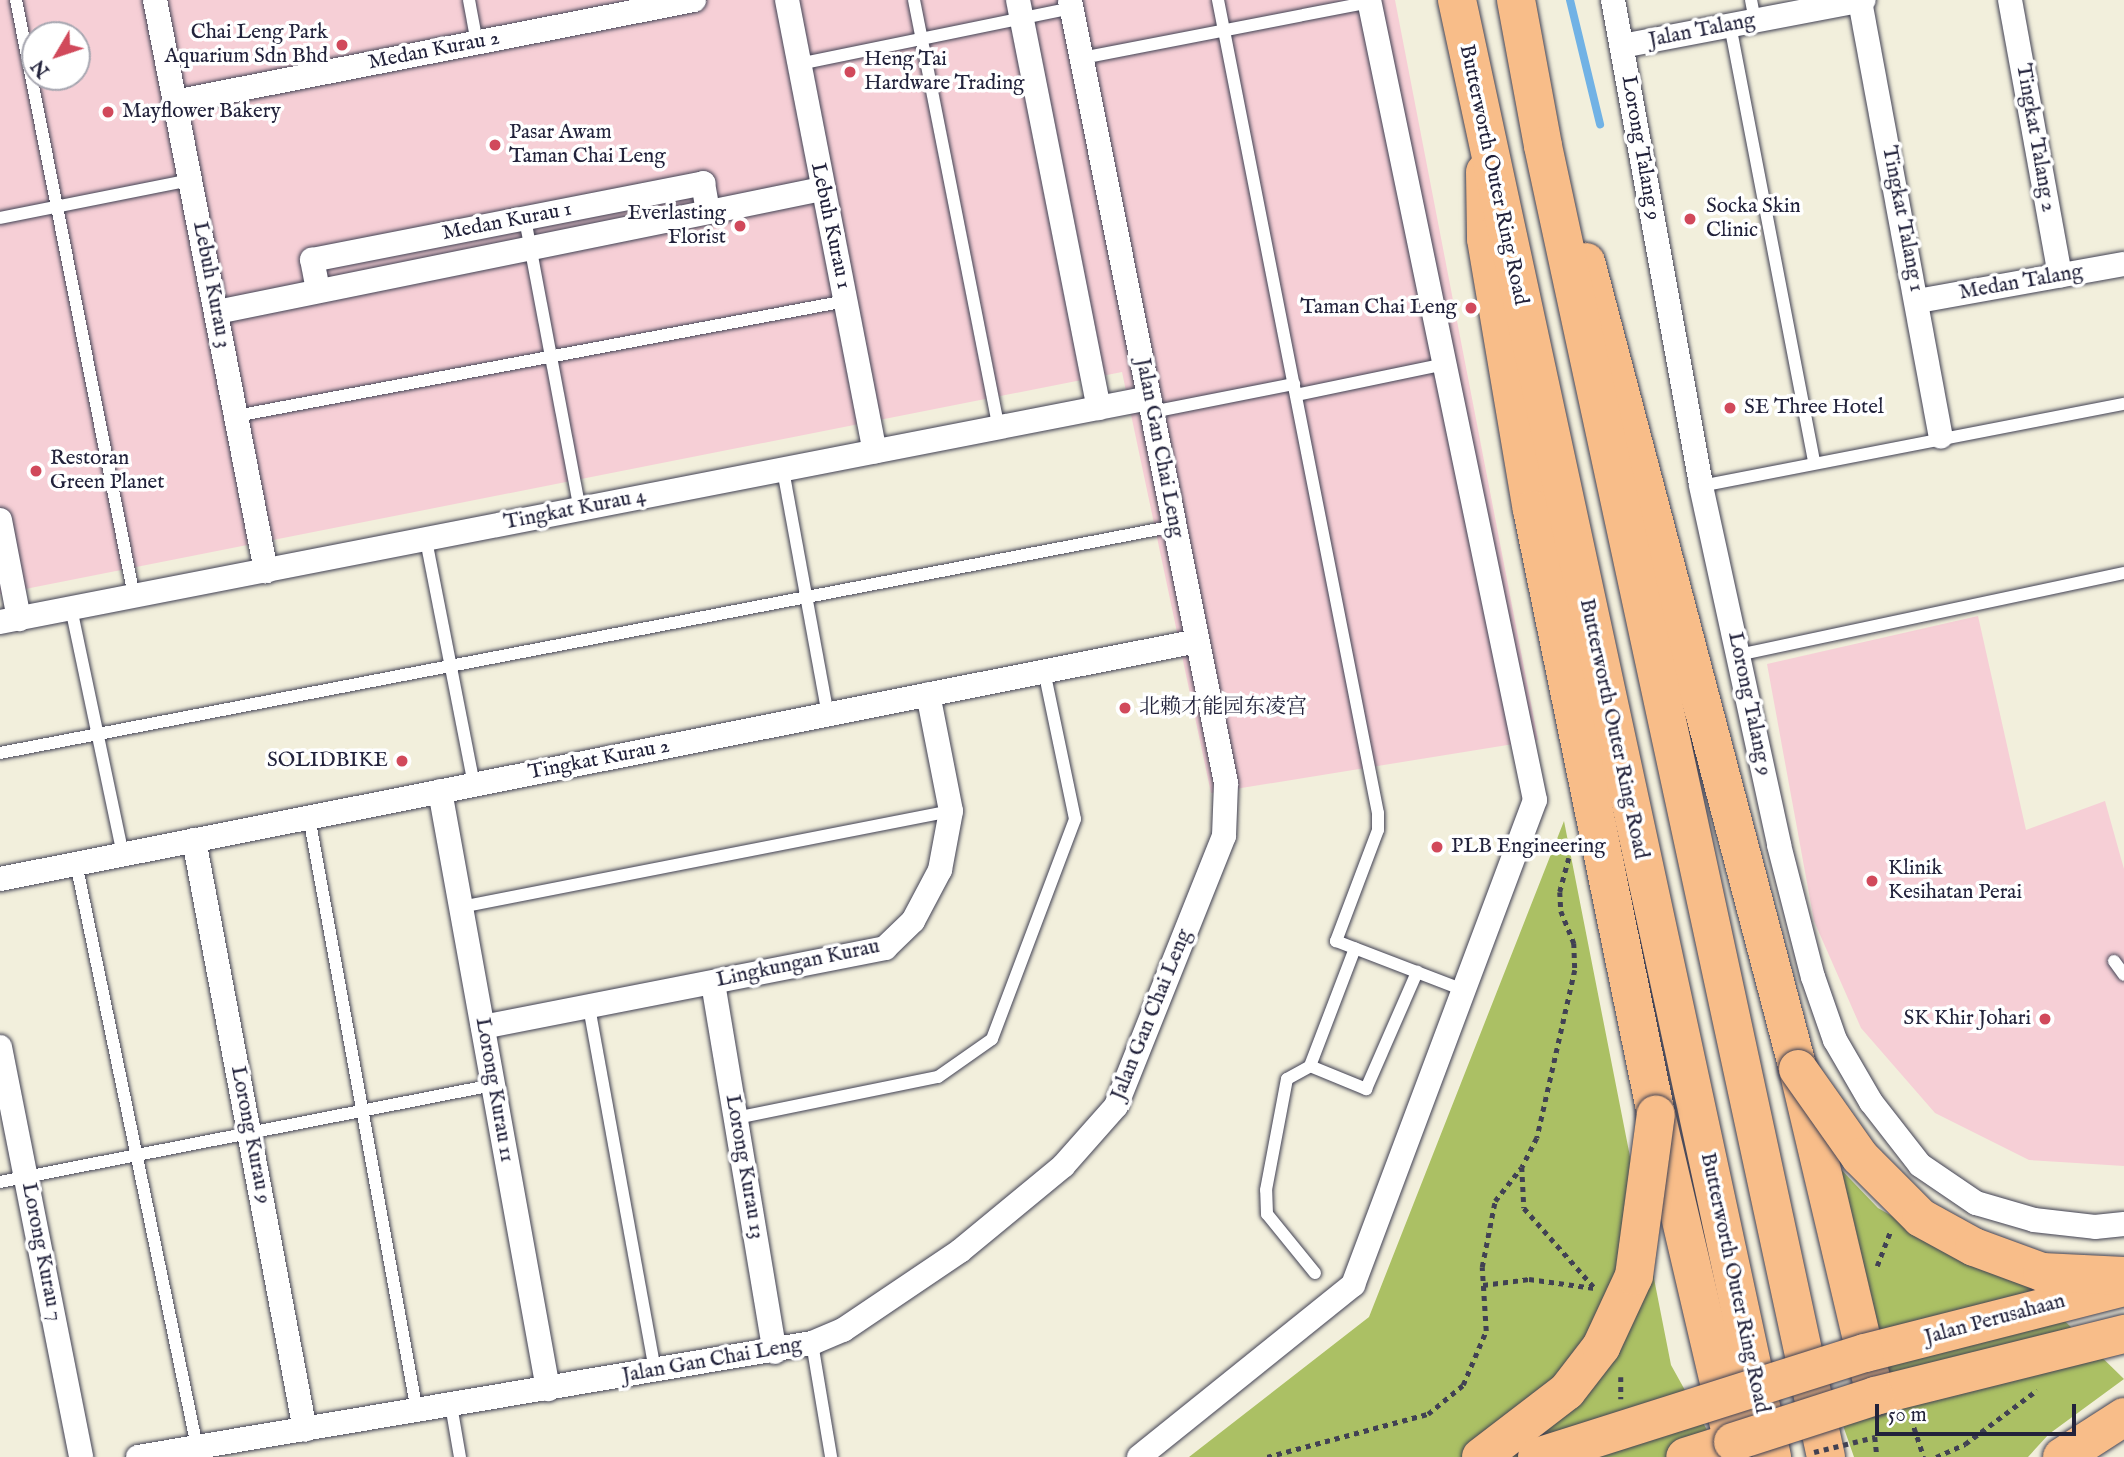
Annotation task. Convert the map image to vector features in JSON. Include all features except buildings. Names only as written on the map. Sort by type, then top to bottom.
[{"type":"main road","name":"Butterworth Outer Ring Road","points":[[1457,0],[1485,142],[1772,1457]]},
{"type":"main road","points":[[1519,6],[1543,146],[1818,1455]]},
{"type":"main road","points":[[1485,142],[1486,239],[1532,510],[1656,1114],[1733,1442]]},
{"type":"main road","points":[[1543,146],[1576,221],[1798,1069],[1875,1396]]},
{"type":"main road","points":[[1798,1069],[1860,1157],[1921,1218],[1974,1247],[2042,1272],[2124,1276]]},
{"type":"main road","points":[[1481,1457],[1567,1391],[1601,1348],[1634,1276],[1656,1114]]},
{"type":"main road","name":"Jalan Perusahaan","points":[[1537,1457],[1866,1353],[2124,1287]]},
{"type":"main road","name":"Jalan Perusahaan","points":[[1685,1457],[1875,1396],[2124,1334]]},
{"type":"main road","points":[[2062,1457],[2120,1420]]},
{"type":"street","name":"Lebuh Kurau 3","points":[[155,0],[266,570]]},
{"type":"street","name":"Medan Kurau 2","points":[[174,102],[694,0]]},
{"type":"street","name":"Lebuh Kurau 1","points":[[787,0],[875,452]]},
{"type":"street","name":"Lorong Talang 9","points":[[1613,0],[1700,486],[1813,977],[1835,1040],[1871,1102],[1920,1165],[1976,1203],[2034,1220],[2095,1227],[2124,1224]]},
{"type":"street","name":"Jalan Talang","points":[[1622,46],[1730,25],[1753,10],[1862,0]]},
{"type":"street","name":"Tingkat Talang 1","points":[[1862,0],[1941,437]]},
{"type":"street","name":"Tingkat Talang 2","points":[[2010,0],[2060,275]]},
{"type":"street","points":[[1139,1457],[1353,1285],[1466,991],[1535,800],[1369,1]]},
{"type":"street","name":"Jalan Gan Chai Leng","points":[[138,1457],[775,1352],[812,1343],[843,1330],[960,1251],[1063,1166],[1116,1106],[1224,836],[1226,783],[1071,4]]},
{"type":"street","points":[[1020,9],[1099,408]]},
{"type":"street","name":"Medan Kurau 1","points":[[318,290],[312,260],[704,183],[708,212]]},
{"type":"street","name":"Medan Kurau 1","points":[[217,312],[822,189]]},
{"type":"street","name":"Medan Talang","points":[[1918,301],[2124,264]]},
{"type":"street","name":"Tingkat Kurau 4","points":[[9,621],[1099,408],[1151,405]]},
{"type":"street","points":[[0,520],[9,621]]},
{"type":"street","name":"Tingkat Kurau 2","points":[[0,878],[1198,641]]},
{"type":"street","name":"Lingkungan Kurau","points":[[483,1027],[885,948],[913,921],[940,870],[951,811],[928,694]]},
{"type":"street","name":"Lorong Kurau 11","points":[[440,791],[548,1389]]},
{"type":"street","name":"Lorong Kurau 9","points":[[194,840],[305,1430]]},
{"type":"street","name":"Lorong Kurau 13","points":[[713,983],[775,1352]]},
{"type":"street","name":"Lorong Kurau 7","points":[[0,1047],[81,1457]]},
{"type":"street","points":[[2088,1457],[2120,1420]]},
{"type":"lane","points":[[16,0],[134,596]]},
{"type":"lane","points":[[469,0],[477,43]]},
{"type":"lane","points":[[914,0],[999,428]]},
{"type":"lane","points":[[1218,0],[1378,813],[1378,830],[1336,941],[1466,991]]},
{"type":"lane","points":[[1082,58],[1369,1]]},
{"type":"lane","points":[[799,64],[922,38],[1020,9],[1071,4]]},
{"type":"lane","points":[[1730,25],[1814,463]]},
{"type":"lane","points":[[0,218],[190,180]]},
{"type":"lane","points":[[525,219],[580,509]]},
{"type":"lane","points":[[236,416],[845,301]]},
{"type":"lane","points":[[1151,405],[1295,390],[1446,364]]},
{"type":"lane","points":[[1700,486],[1941,437],[2124,404]]},
{"type":"lane","points":[[783,470],[828,714]]},
{"type":"lane","points":[[0,753],[1174,526]]},
{"type":"lane","points":[[426,540],[474,784]]},
{"type":"lane","points":[[1738,655],[2124,573]]},
{"type":"lane","points":[[71,608],[123,854]]},
{"type":"lane","points":[[736,1118],[938,1077],[992,1039],[1075,819],[1044,671]]},
{"type":"lane","points":[[461,907],[951,811]]},
{"type":"lane","points":[[309,817],[417,1411]]},
{"type":"lane","points":[[76,863],[197,1447]]},
{"type":"lane","points":[[1315,1273],[1267,1214],[1266,1190],[1287,1079],[1310,1066],[1355,948]]},
{"type":"lane","points":[[2114,961],[2124,975]]},
{"type":"lane","points":[[1310,1066],[1366,1089],[1417,972]]},
{"type":"lane","points":[[589,1007],[655,1371]]},
{"type":"lane","points":[[0,1182],[493,1085]]},
{"type":"lane","points":[[812,1343],[831,1457]]},
{"type":"lane","points":[[451,1405],[460,1457]]},
{"type":"path","points":[[1268,1457],[1429,1414],[1463,1385],[1477,1360],[1486,1331],[1482,1267],[1495,1201],[1522,1167],[1537,1138],[1575,970],[1574,943],[1561,911],[1560,892],[1570,854]]},
{"type":"path","points":[[1522,1167],[1524,1208],[1595,1288],[1600,1300]]},
{"type":"path","points":[[1483,1285],[1529,1279],[1595,1288]]},
{"type":"path","points":[[1620,1371],[1621,1408]]},
{"type":"path","points":[[1818,1455],[1875,1437],[1877,1457]]},
{"type":"shaded area","points":[[0,0],[1395,0],[1538,740],[1211,793],[1122,372],[0,594]]},
{"type":"shaded area","points":[[1978,616],[2026,830],[2105,801],[2124,869],[2124,1166],[2029,1160],[1935,1113],[1861,1028],[1814,921],[1767,664]]},
{"type":"green space","points":[[1564,821],[1671,1365],[1722,1457],[1189,1457],[1369,1317]]},
{"type":"green space","points":[[1829,1157],[1878,1208],[1972,1262],[2027,1284],[2124,1379],[2049,1434],[2028,1457],[1854,1457],[1839,1414],[1882,1408]]},
{"type":"waterway","points":[[1570,0],[1600,124]]},
{"type":"place","name":"Chai Leng Park Aquarium Sdn Bhd","points":[[342,45]]},
{"type":"place","name":"Heng Tai Hardware Trading","points":[[850,72]]},
{"type":"place","name":"Mayflower Bakery","points":[[108,112]]},
{"type":"place","name":"Pasar Awam Taman Chai Leng","points":[[495,145]]},
{"type":"place","name":"Socka Skin Clinic","points":[[1690,219]]},
{"type":"place","name":"Everlasting Florist","points":[[740,226]]},
{"type":"place","name":"Taman Chai Leng","points":[[1471,308]]},
{"type":"place","name":"SE Three Hotel","points":[[1730,408]]},
{"type":"place","name":"Restoran Green Planet","points":[[36,471]]},
{"type":"place","name":"北赖才能园东凌宫","points":[[1125,708]]},
{"type":"place","name":"SOLIDBIKE","points":[[402,761]]},
{"type":"place","name":"PLB Engineering","points":[[1437,847]]},
{"type":"place","name":"Klinik Kesihatan Perai","points":[[1872,881]]},
{"type":"place","name":"SK Khir Johari","points":[[2045,1019]]}]
